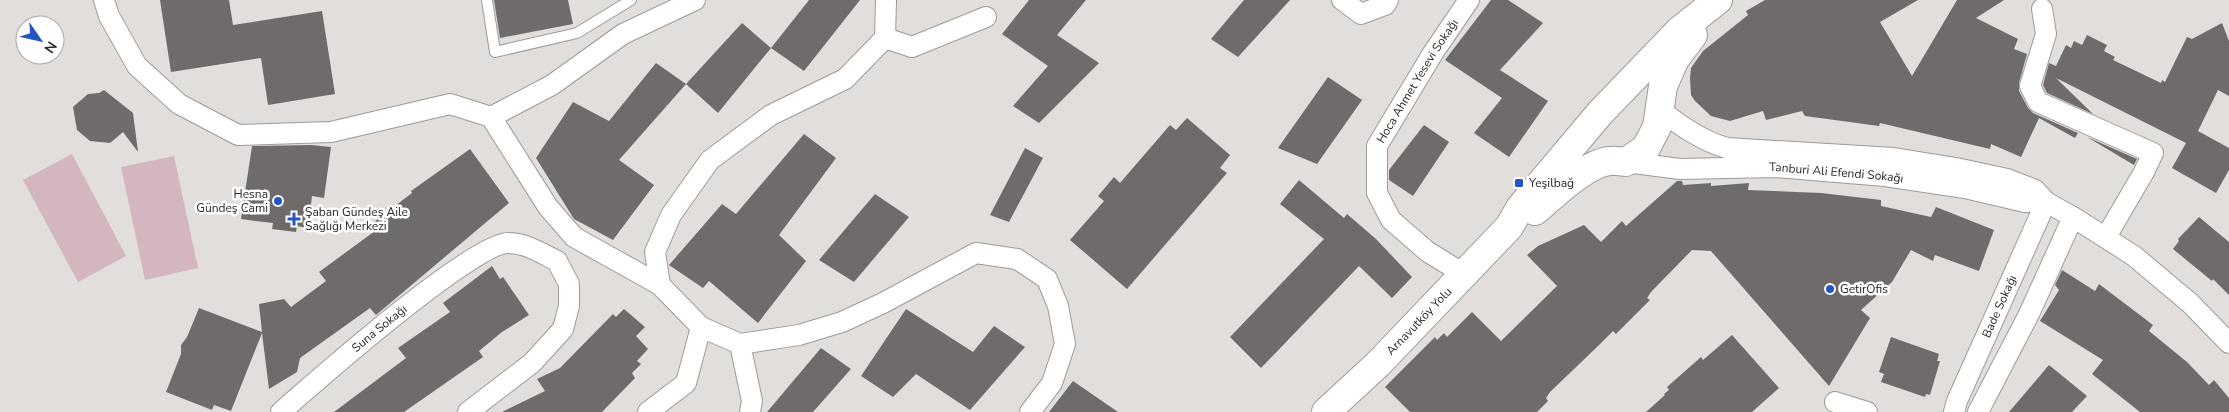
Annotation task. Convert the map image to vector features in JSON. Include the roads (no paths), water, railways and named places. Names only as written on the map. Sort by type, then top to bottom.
[{"type":"main road","points":[[1509,227],[1520,208],[1537,187],[1618,95],[1680,30],[1718,1]]},
{"type":"main road","points":[[1509,227],[1525,220],[1559,188],[1588,170],[1618,161],[1646,148],[1657,127],[1663,86],[1675,59],[1718,1]]},
{"type":"main road","points":[[1618,95],[1633,94],[1650,102],[1660,110]]},
{"type":"main road","points":[[1594,122],[1592,133],[1597,144],[1618,161]]},
{"type":"main road","name":"Arnavutköy Yolu","points":[[1326,412],[1378,364],[1509,227]]},
{"type":"street","points":[[104,0],[109,16],[137,66],[179,104],[238,135],[331,132],[450,104],[491,117],[548,207],[574,237],[660,286],[701,327],[740,344],[799,336],[842,322],[883,303],[976,253],[1017,259],[1047,279],[1058,306],[1065,344],[1052,382],[1030,412]]},
{"type":"street","points":[[491,117],[552,85],[623,34],[695,0]]},
{"type":"street","points":[[660,286],[655,252],[671,215],[710,160],[771,115],[845,79],[885,38],[886,0]]},
{"type":"street","points":[[1342,0],[1360,14],[1385,6],[1388,0]]},
{"type":"street","name":"Hoca Ahmet Yesevi Sokağı","points":[[1464,274],[1428,252],[1391,220],[1376,193],[1377,146],[1433,53],[1469,0]]},
{"type":"street","points":[[2042,9],[2046,34],[2030,86],[2038,102],[2153,153],[2106,237]]},
{"type":"street","points":[[885,38],[912,47],[986,18]]},
{"type":"street","name":"Tanburi Ali Efendi Sokağı","points":[[1660,110],[1685,129],[1711,143],[1727,148],[1894,158],[2007,179],[2035,190],[2046,202],[2074,217],[2134,256],[2190,303],[2229,343]]},
{"type":"street","name":"Tanburi Ali Efendi Sokağı","points":[[1618,161],[1680,168],[1774,168],[1885,176],[1966,188],[2025,202],[2046,202]]},
{"type":"street","name":"Bade Sokağı","points":[[1954,412],[1957,401],[2046,202]]},
{"type":"street","points":[[1978,412],[2029,314],[2074,217]]},
{"type":"street","points":[[468,412],[532,363],[563,329],[569,306],[569,284],[557,261],[574,237]]},
{"type":"street","name":"Suna Sokağı","points":[[281,412],[410,304],[483,251],[507,243],[531,247],[557,261]]},
{"type":"street","points":[[648,412],[686,383],[701,327]]},
{"type":"street","points":[[740,344],[752,400],[750,412]]},
{"type":"street","points":[[1835,402],[1867,412]]},
{"type":"lane","points":[[487,0],[495,52],[578,34],[631,0]]},
{"type":"place","name":"Yeşilbağ","points":[[1519,183]]},
{"type":"place","name":"Hesna Gündeş Cami","points":[[278,201]]},
{"type":"place","name":"Şaban Gündeş Aile Sağlığı Merkezi","points":[[294,219]]},
{"type":"place","name":"GetirOfis","points":[[1830,289]]}]
